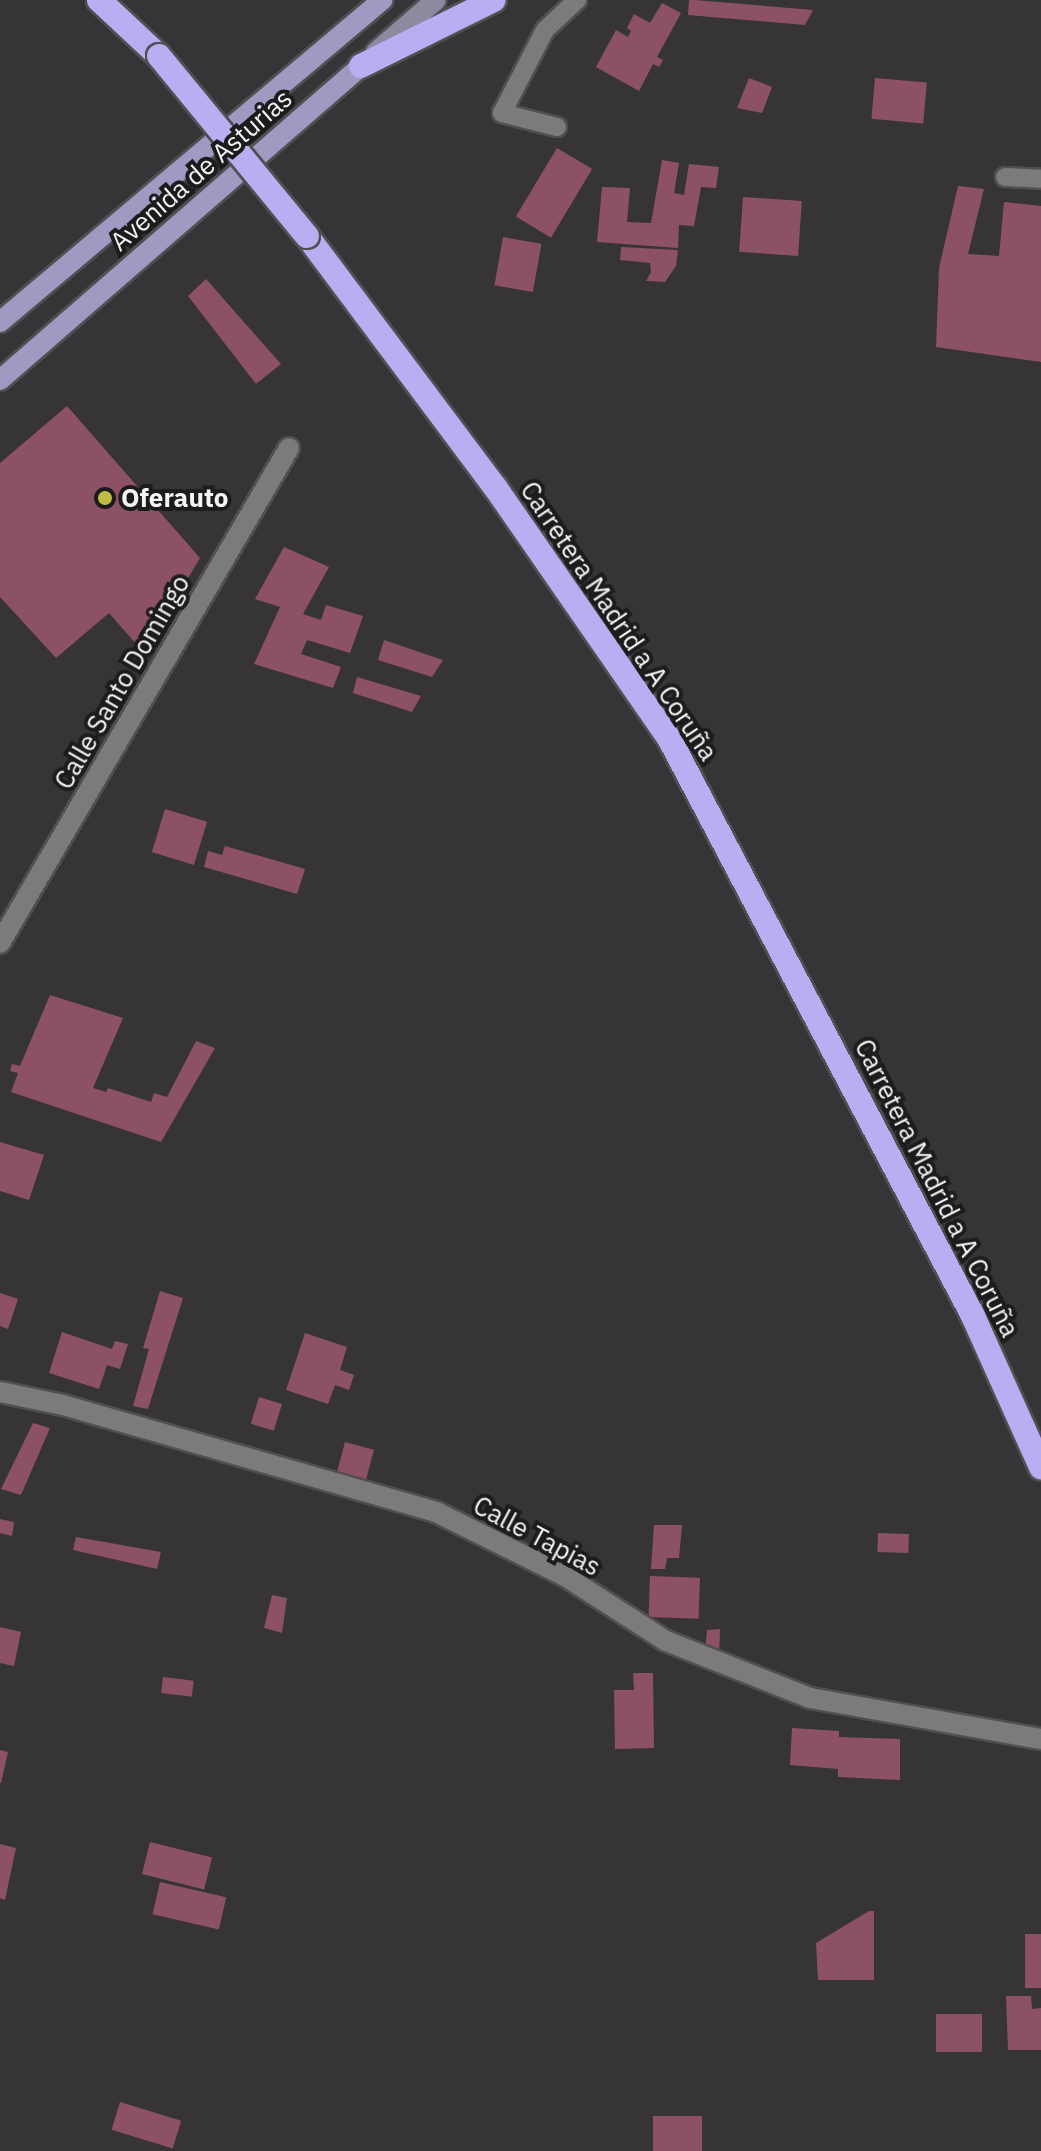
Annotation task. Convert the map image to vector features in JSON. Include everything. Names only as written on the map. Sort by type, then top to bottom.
[{"type":"highway","points":[[99,0],[159,56]]},
{"type":"highway","name":"Carretera Madrid a A Coruña","points":[[112,0],[307,236],[495,487],[670,740],[966,1302],[1041,1467]]},
{"type":"highway","points":[[122,0],[159,56]]},
{"type":"highway","points":[[361,66],[494,0]]},
{"type":"main road","name":"Avenida de Asturias","points":[[0,322],[382,0]]},
{"type":"main road","name":"Avenida de Asturias","points":[[0,380],[436,0]]},
{"type":"street","name":"Calle Santo Domingo","points":[[0,943],[289,448]]},
{"type":"street","name":"Calle Tapias","points":[[0,1392],[63,1405],[436,1512],[565,1576],[666,1641],[810,1698],[1041,1739]]},
{"type":"lane","points":[[557,127],[502,113],[545,30],[577,0]]},
{"type":"lane","points":[[1005,177],[1041,179]]},
{"type":"building","points":[[689,0],[813,10],[805,25],[688,15]]},
{"type":"building","points":[[662,3],[681,13],[657,57],[663,60],[659,67],[653,64],[639,91],[596,67],[616,30],[628,37],[631,31],[627,28],[634,14],[650,23]]},
{"type":"building","points":[[749,78],[772,87],[762,113],[737,108]]},
{"type":"building","points":[[875,78],[927,83],[923,123],[871,119]]},
{"type":"building","points":[[557,148],[592,169],[551,238],[516,217]]},
{"type":"building","points":[[662,160],[679,163],[674,193],[684,195],[689,164],[719,167],[716,188],[701,187],[694,226],[679,225],[678,248],[597,242],[602,187],[630,188],[627,222],[651,223]]},
{"type":"building","points":[[958,186],[984,189],[968,254],[999,256],[1004,202],[1041,206],[1041,362],[936,347],[939,268]]},
{"type":"building","points":[[743,197],[802,201],[798,256],[739,252]]},
{"type":"building","points":[[503,237],[541,244],[533,292],[494,285]]},
{"type":"building","points":[[621,247],[678,250],[676,266],[665,282],[646,281],[651,272],[650,263],[620,260]]},
{"type":"building","points":[[206,279],[281,364],[256,384],[188,296]]},
{"type":"building","points":[[67,406],[200,558],[144,653],[109,613],[56,658],[0,597],[0,463]]},
{"type":"building","points":[[284,547],[329,567],[303,614],[321,620],[326,605],[363,616],[350,653],[307,640],[301,654],[341,667],[333,688],[254,664],[280,607],[255,599]]},
{"type":"building","points":[[384,640],[443,660],[432,677],[378,660]]},
{"type":"building","points":[[357,677],[421,696],[412,712],[353,693]]},
{"type":"building","points":[[165,809],[207,822],[194,865],[152,852]]},
{"type":"building","points":[[225,846],[305,869],[297,894],[204,867],[208,851],[222,855]]},
{"type":"building","points":[[50,995],[123,1018],[93,1088],[106,1092],[108,1088],[151,1102],[154,1093],[167,1097],[196,1041],[215,1048],[161,1142],[11,1092],[18,1073],[10,1071],[12,1064],[20,1066]]},
{"type":"building","points":[[0,1142],[44,1155],[29,1200],[0,1191]]},
{"type":"building","points":[[160,1291],[183,1298],[148,1409],[133,1406],[149,1349],[143,1348]]},
{"type":"building","points":[[0,1293],[18,1299],[8,1329],[0,1326]]},
{"type":"building","points":[[62,1332],[112,1349],[115,1341],[128,1344],[120,1369],[107,1365],[99,1389],[49,1373]]},
{"type":"building","points":[[305,1333],[347,1347],[340,1370],[354,1375],[349,1390],[335,1385],[328,1404],[286,1390]]},
{"type":"building","points":[[259,1397],[282,1404],[274,1431],[251,1424]]},
{"type":"building","points":[[33,1423],[50,1428],[21,1495],[1,1489]]},
{"type":"building","points":[[345,1442],[374,1450],[366,1481],[337,1473]]},
{"type":"building","points":[[0,1519],[14,1522],[12,1536],[0,1533]]},
{"type":"building","points":[[654,1525],[682,1525],[679,1558],[667,1558],[665,1569],[651,1569]]},
{"type":"building","points":[[878,1533],[909,1534],[908,1553],[877,1552]]},
{"type":"building","points":[[76,1537],[161,1552],[157,1569],[73,1550]]},
{"type":"building","points":[[650,1576],[700,1578],[699,1619],[649,1617]]},
{"type":"building","points":[[272,1595],[287,1598],[282,1633],[264,1628]]},
{"type":"building","points":[[0,1627],[21,1632],[14,1666],[0,1663]]},
{"type":"building","points":[[720,1629],[719,1657],[705,1652],[707,1630]]},
{"type":"building","points":[[633,1673],[653,1673],[654,1748],[615,1749],[614,1690],[634,1690]]},
{"type":"building","points":[[163,1677],[194,1681],[192,1697],[161,1693]]},
{"type":"building","points":[[792,1728],[839,1731],[839,1737],[900,1739],[900,1780],[838,1777],[838,1769],[790,1765]]},
{"type":"building","points":[[0,1750],[8,1752],[1,1783],[0,1783]]},
{"type":"building","points":[[150,1842],[212,1857],[204,1890],[142,1874]]},
{"type":"building","points":[[0,1844],[16,1848],[5,1900],[0,1898]]},
{"type":"building","points":[[160,1882],[226,1897],[219,1929],[153,1914]]},
{"type":"building","points":[[869,1911],[874,1911],[874,1980],[818,1980],[816,1943]]},
{"type":"building","points":[[1025,1934],[1041,1934],[1041,1988],[1025,1988]]},
{"type":"building","points":[[1006,1996],[1031,1996],[1032,2009],[1041,2008],[1041,2050],[1008,2050]]},
{"type":"building","points":[[936,2014],[982,2014],[982,2052],[936,2052]]},
{"type":"building","points":[[120,2102],[181,2121],[173,2148],[112,2130]]},
{"type":"building","points":[[653,2116],[702,2116],[702,2151],[653,2151]]},
{"type":"place","name":"Oferauto","points":[[105,498]]}]
